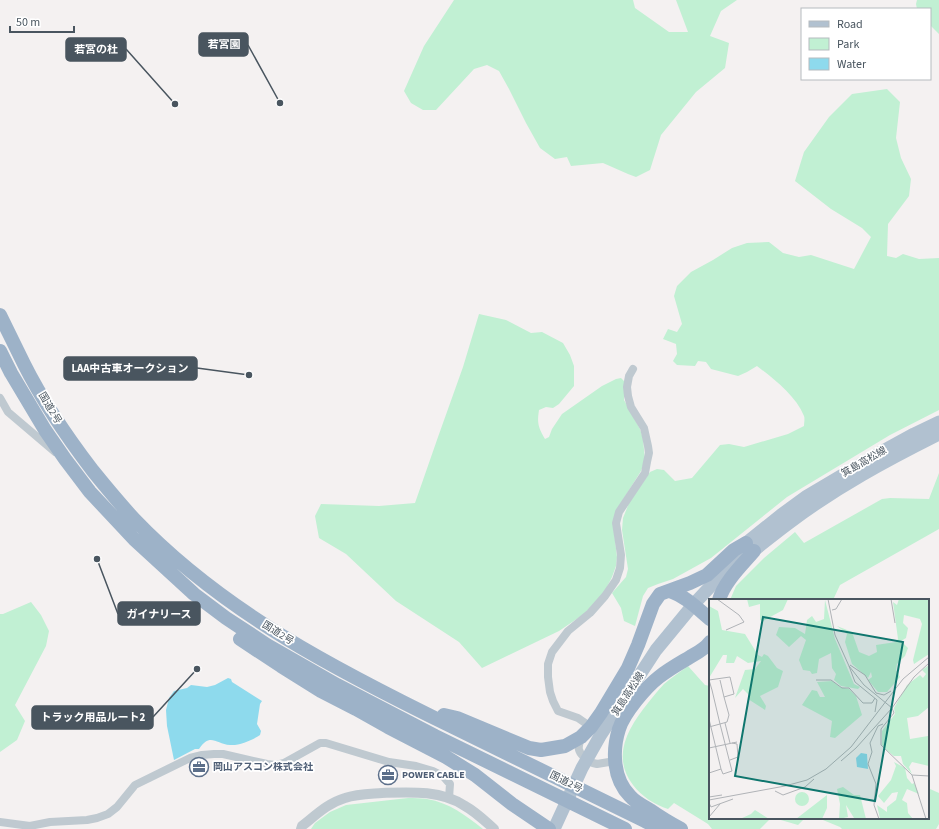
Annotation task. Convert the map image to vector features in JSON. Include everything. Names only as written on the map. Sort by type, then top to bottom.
[{"type":"highway","name":"国道2号","points":[[0,315],[25,366],[53,416],[74,446],[134,519],[192,573],[246,613],[293,643],[352,676],[660,829]]},
{"type":"highway","name":"国道2号","points":[[0,351],[11,373],[45,430],[90,492],[134,539],[194,594],[266,645],[337,685],[435,736],[625,829]]},
{"type":"highway","points":[[402,702],[457,718],[529,748],[541,750],[565,746],[586,732],[601,713],[628,668],[653,604],[660,594],[707,575],[734,550],[750,547]]},
{"type":"highway","points":[[719,599],[750,547]]},
{"type":"highway","points":[[670,591],[676,593],[709,618]]},
{"type":"highway","points":[[194,594],[211,615],[231,633],[321,690],[446,757],[475,775],[512,804],[549,829]]},
{"type":"highway","points":[[681,829],[637,802],[629,795],[618,776],[614,746],[619,728],[628,711],[648,686],[658,677],[702,650],[709,643]]},
{"type":"main road","name":"箕島高松線","points":[[554,829],[561,812],[600,736],[656,650],[692,605],[781,514],[807,496],[889,448],[939,422]]},
{"type":"main road","name":"箕島高松線","points":[[750,547],[789,523],[840,488],[939,434]]},
{"type":"street","points":[[615,761],[597,764],[586,763],[578,748],[586,732],[578,718],[558,711],[550,692],[548,664],[552,652],[568,631],[590,614],[605,596],[616,580],[620,568],[621,555],[616,523],[619,512],[645,474],[649,453],[644,428],[632,407],[628,396],[628,376],[633,370]]},
{"type":"street","points":[[0,398],[8,412],[65,459]]},
{"type":"street","points":[[0,822],[29,828],[50,822],[97,818],[108,814],[117,807],[135,785],[190,758],[202,755],[223,754],[267,764],[276,764],[284,763],[320,743],[326,743],[389,762],[416,766],[433,771],[443,776],[450,784],[449,798]]},
{"type":"street","points":[[301,829],[302,826],[329,805],[346,797],[366,794],[410,792],[422,792],[449,798],[465,806],[494,829]]},
{"type":"green space","points":[[454,0],[633,0],[635,8],[669,32],[688,32],[676,0],[737,0],[721,11],[710,36],[729,43],[725,68],[696,92],[661,135],[650,170],[636,177],[603,163],[571,166],[567,157],[555,159],[540,148],[499,71],[487,65],[474,69],[436,110],[423,110],[411,103],[404,91],[424,46]]},
{"type":"green space","points":[[917,0],[939,0],[939,34],[931,26],[931,8],[917,8]]},
{"type":"green space","points":[[887,89],[900,102],[896,138],[901,158],[911,179],[909,196],[888,224],[887,256],[896,258],[903,254],[919,259],[939,258],[939,410],[890,435],[787,497],[711,558],[673,579],[648,588],[643,596],[635,626],[624,621],[621,608],[612,593],[626,577],[628,569],[622,530],[623,518],[629,503],[650,472],[657,469],[664,470],[675,481],[692,478],[720,445],[729,444],[744,447],[788,434],[804,426],[804,416],[796,402],[777,382],[757,366],[738,376],[711,369],[706,362],[698,361],[695,366],[677,365],[673,361],[677,354],[676,344],[663,339],[668,329],[677,332],[682,324],[674,296],[677,286],[691,272],[732,248],[747,243],[769,242],[783,253],[799,257],[811,255],[854,269],[871,237],[862,228],[831,209],[795,181],[804,152],[829,117],[852,94]]},
{"type":"green space","points":[[479,314],[506,320],[531,333],[542,332],[563,343],[570,355],[574,366],[574,386],[559,404],[553,408],[546,407],[539,410],[539,425],[545,439],[549,437],[552,429],[562,414],[602,386],[621,378],[624,381],[624,400],[640,429],[643,439],[645,460],[641,471],[616,511],[613,523],[617,557],[616,566],[604,593],[584,614],[559,631],[482,668],[459,642],[396,601],[346,554],[319,538],[315,516],[321,504],[379,506],[415,503],[463,367]]},
{"type":"green space","points":[[939,473],[939,529],[840,585],[833,599],[730,599],[736,586],[764,558],[795,532],[804,543],[882,499],[929,499]]},
{"type":"green space","points":[[31,602],[41,615],[49,631],[46,646],[15,705],[25,721],[17,740],[0,752],[0,614]]},
{"type":"green space","points":[[688,666],[705,685],[709,686],[709,819],[770,819],[760,829],[712,829],[708,824],[674,803],[668,809],[649,800],[633,785],[623,763],[625,742],[634,722],[662,686]]},
{"type":"green space","points":[[929,786],[930,789],[939,793],[939,824],[936,829],[842,829],[820,819],[929,819]]},
{"type":"green space","points":[[408,798],[427,799],[443,803],[463,814],[483,829],[311,829],[315,823],[330,812],[346,805]]},
{"type":"green space","points":[[777,819],[804,819],[798,825]]},
{"type":"water","points":[[228,678],[262,701],[260,704],[257,724],[261,731],[260,735],[238,745],[230,745],[210,740],[203,744],[199,749],[195,749],[174,760],[167,726],[166,710],[169,698],[174,691],[187,688],[191,685],[207,687],[215,685]]},
{"type":"place","name":"若宮園","points":[[280,103]]},
{"type":"place","name":"若宮の杜","points":[[175,104]]},
{"type":"place","name":"LAA中古車オークション","points":[[249,375]]},
{"type":"place","name":"ガイナリース","points":[[97,559]]},
{"type":"place","name":"トラック用品ルート2","points":[[197,669]]},
{"type":"place","name":"岡山アスコン株式会社","points":[[199,767]]},
{"type":"place","name":"POWER CABLE","points":[[388,775]]}]
